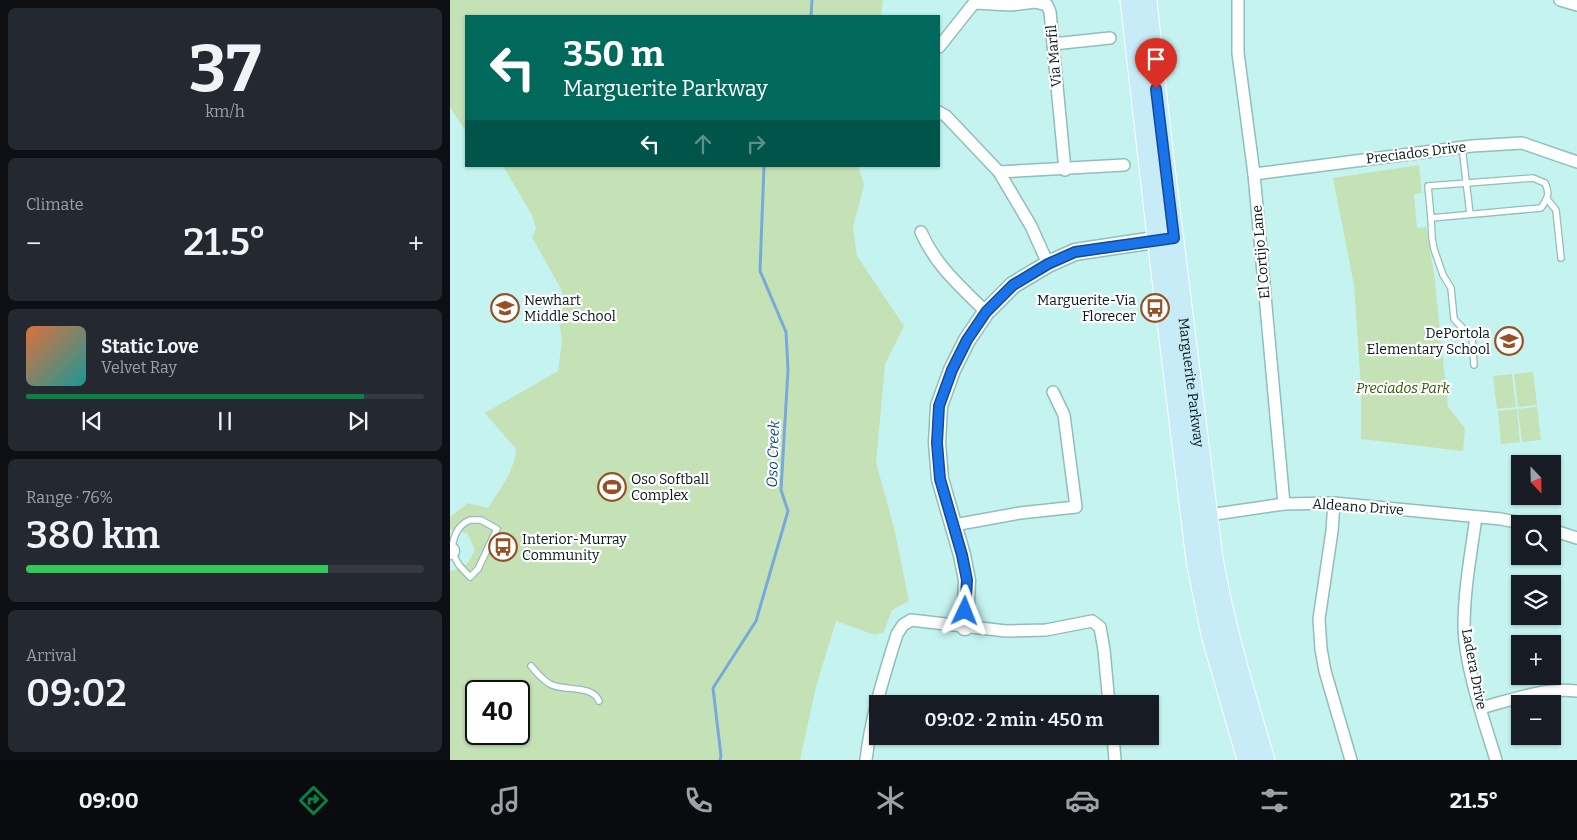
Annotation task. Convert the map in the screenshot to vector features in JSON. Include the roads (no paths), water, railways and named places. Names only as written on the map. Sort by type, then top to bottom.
[{"type":"main road","name":"Marguerite Parkway","points":[[1130,0],[1165,239],[1199,516],[1231,645],[1265,760]]},
{"type":"main road","name":"Marguerite Parkway","points":[[1147,0],[1165,239]]},
{"type":"main road","name":"Marguerite Parkway","points":[[1199,516],[1196,561],[1211,636],[1247,760]]},
{"type":"street","name":"El Cortijo Lane","points":[[1238,0],[1238,53],[1254,174],[1284,504]]},
{"type":"street","points":[[1560,0],[1577,5]]},
{"type":"street","name":"Via Marfil","points":[[940,46],[974,3],[1011,6],[1035,2],[1046,6],[1050,12],[1065,170]]},
{"type":"street","points":[[1053,44],[1110,38]]},
{"type":"street","points":[[940,113],[946,116],[999,172],[1031,226],[1048,264]]},
{"type":"street","name":"Preciados Drive","points":[[1254,174],[1462,147],[1522,144],[1577,162]]},
{"type":"street","points":[[999,172],[1065,170],[1124,165]]},
{"type":"street","points":[[921,232],[929,251],[947,273],[986,312]]},
{"type":"street","points":[[965,627],[967,580],[954,525],[940,479],[937,443],[939,406],[952,370],[967,340],[986,312],[1013,285],[1048,264],[1075,252],[1165,239]]},
{"type":"street","points":[[954,525],[1020,513],[1076,507],[1064,416],[1053,392]]},
{"type":"street","points":[[1334,503],[1319,626],[1324,671],[1351,760]]},
{"type":"street","name":"Aldeano Drive","points":[[1199,516],[1284,504],[1334,503],[1511,521]]},
{"type":"street","name":"Ladera Drive","points":[[1476,516],[1464,627],[1471,668],[1496,760]]},
{"type":"street","points":[[1561,533],[1577,538]]},
{"type":"street","points":[[866,760],[876,701],[897,634],[902,625],[911,620],[1006,631],[1046,630],[1092,621],[1100,627],[1108,695]]},
{"type":"street","points":[[1481,708],[1531,694],[1569,690],[1577,691]]},
{"type":"street","points":[[1113,745],[1115,760]]},
{"type":"lane","points":[[1462,147],[1470,214]]},
{"type":"lane","points":[[1431,218],[1541,208],[1547,199],[1548,190],[1545,183],[1533,178],[1428,186],[1432,238],[1434,249],[1443,275],[1451,288],[1454,319],[1472,338],[1474,365]]},
{"type":"lane","points":[[1547,199],[1556,210],[1561,258]]},
{"type":"lane","points":[[470,520],[481,520],[497,529],[478,569],[470,577],[459,566],[450,551],[456,531],[470,520]]},
{"type":"lane","points":[[531,666],[543,679],[552,685],[591,692],[597,695],[599,701]]},
{"type":"waterway","name":"Oso Creek","points":[[811,15],[812,0]]},
{"type":"waterway","name":"Oso Creek","points":[[720,760],[713,688],[756,621],[788,511],[781,490],[788,370],[786,332],[760,271],[764,167]]},
{"type":"place","name":"Newhart Middle School","points":[[505,308]]},
{"type":"place","name":"Marguerite-Via Florecer","points":[[1155,308]]},
{"type":"place","name":"DePortola Elementary School","points":[[1509,341]]},
{"type":"place","name":"Oso Softball Complex","points":[[612,487]]},
{"type":"place","name":"Interior-Murray Community","points":[[503,547]]},
{"type":"park label","name":"Preciados Park","points":[[1403,388]]}]
